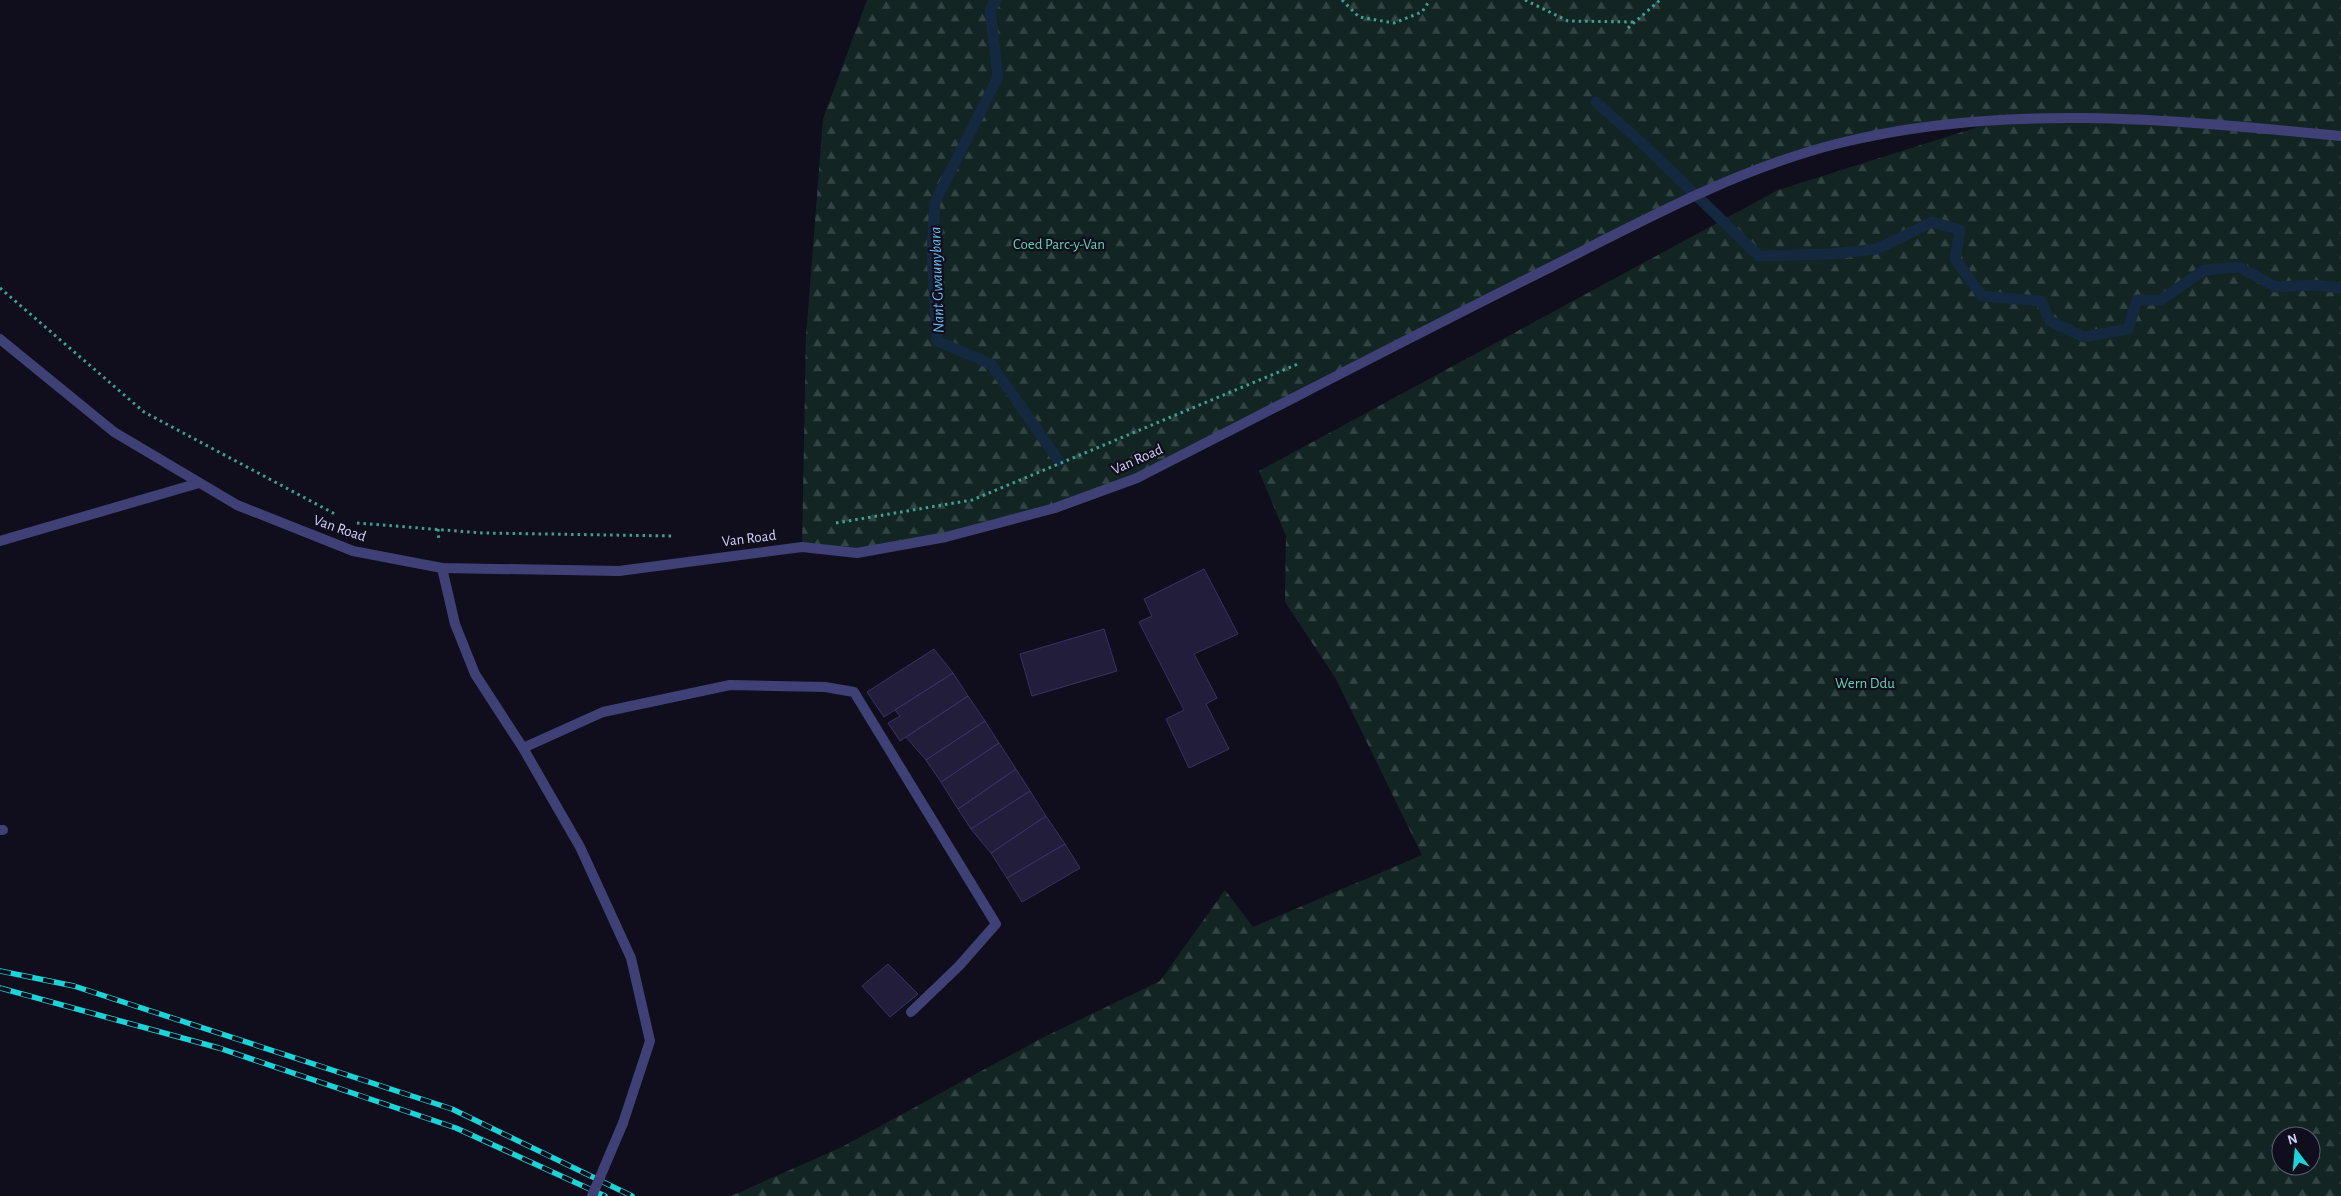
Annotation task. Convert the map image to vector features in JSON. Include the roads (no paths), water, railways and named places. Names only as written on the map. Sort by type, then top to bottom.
[{"type":"street","name":"Van Road","points":[[0,339],[114,432],[237,505],[353,551],[442,568],[619,570],[802,547],[857,552],[946,538],[1055,508],[1137,478],[1668,208],[1764,167],[1840,143],[1914,129],[2000,120],[2101,118],[2224,125],[2341,136]]},
{"type":"street","points":[[0,542],[199,483]]},
{"type":"street","points":[[442,568],[455,624],[475,674],[523,748],[580,847],[631,958],[650,1041],[623,1123],[592,1196]]},
{"type":"street","points":[[523,748],[604,712],[730,684],[825,686],[854,692],[996,924],[959,966],[911,1012]]},
{"type":"waterway","name":"Nant Gwaunybara","points":[[996,0],[990,10],[998,77],[935,202],[932,252],[937,341],[991,364],[1059,461]]},
{"type":"waterway","points":[[1596,102],[1646,147],[1759,256],[1831,254],[1877,249],[1932,222],[1960,230],[1955,259],[1982,296],[2041,301],[2050,321],[2084,337],[2128,329],[2137,300],[2161,300],[2204,270],[2239,267],[2276,287],[2313,285],[2341,288]]},
{"type":"railway","points":[[0,971],[74,986],[452,1109],[632,1196]]},
{"type":"railway","points":[[0,988],[219,1048],[456,1128],[605,1196]]},
{"type":"park label","name":"Coed Parc-y-Van","points":[[1059,244]]},
{"type":"park label","name":"Wern Ddu","points":[[1865,683]]}]
